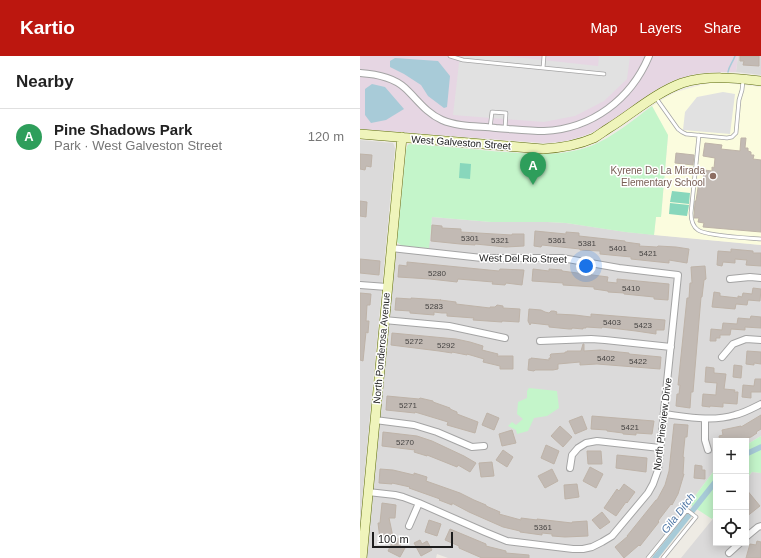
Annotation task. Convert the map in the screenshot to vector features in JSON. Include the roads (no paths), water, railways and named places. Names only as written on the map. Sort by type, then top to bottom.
[{"type":"street","points":[[360,73],[370,73],[384,77],[404,87],[421,105],[441,120],[459,125],[490,128],[530,131],[552,130],[574,126],[599,115],[614,105],[626,93],[639,76],[649,56]]},
{"type":"street","name":"West Galveston Street","points":[[360,134],[543,148],[561,148],[594,138],[655,96],[683,83],[711,78],[732,78],[761,81]]},
{"type":"street","name":"North Ponderosa Avenue","points":[[362,558],[402,137]]},
{"type":"street","name":"West Del Rio Street","points":[[391,248],[482,258],[562,258],[619,268],[678,275]]},
{"type":"street","name":"North Pineview Drive","points":[[419,503],[507,541],[583,549],[592,547],[612,536],[648,493],[658,470],[678,275]]},
{"type":"street","points":[[730,279],[750,277],[761,278]]},
{"type":"street","points":[[360,285],[387,287]]},
{"type":"street","points":[[384,320],[449,326],[505,338]]},
{"type":"street","points":[[540,341],[591,339],[671,347]]},
{"type":"street","points":[[722,357],[733,344],[746,339],[761,340]]},
{"type":"street","points":[[664,414],[705,419],[720,418],[736,415],[761,404]]},
{"type":"street","points":[[705,419],[704,440],[708,450]]},
{"type":"street","points":[[375,420],[414,424],[472,447],[484,446]]},
{"type":"street","points":[[570,468],[572,456],[578,448],[586,443],[597,441],[660,448]]},
{"type":"street","points":[[368,492],[395,495],[419,503],[409,526]]},
{"type":"street","points":[[749,534],[761,526]]},
{"type":"street","points":[[729,554],[737,546]]},
{"type":"lane","points":[[450,56],[463,60],[604,74]]},
{"type":"lane","points":[[543,68],[544,56]]},
{"type":"lane","points":[[655,96],[678,129],[682,132],[727,138],[732,137],[736,133],[739,100],[744,79]]},
{"type":"lane","points":[[490,128],[492,112],[506,113],[505,129]]},
{"type":"lane","points":[[699,135],[691,213],[692,223],[698,230],[704,233],[761,239]]},
{"type":"lane","points":[[648,558],[687,510],[696,517],[663,558]]},
{"type":"water","points":[[395,58],[438,61],[450,76],[447,107],[444,108],[428,96],[421,85],[390,67],[390,61]]},
{"type":"water","points":[[372,84],[385,87],[404,109],[386,120],[371,123],[365,115],[365,89]]},
{"type":"waterway","points":[[728,72],[735,56]]},
{"type":"waterway","name":"Gila Ditch","points":[[749,453],[761,447]]},
{"type":"waterway","name":"Gila Ditch","points":[[655,558],[713,485]]},
{"type":"place","name":"Kyrene De La Mirada Elementary School","points":[[713,176]]},
{"type":"place","name":"Pine Shadows Park","points":[[533,185]]}]
